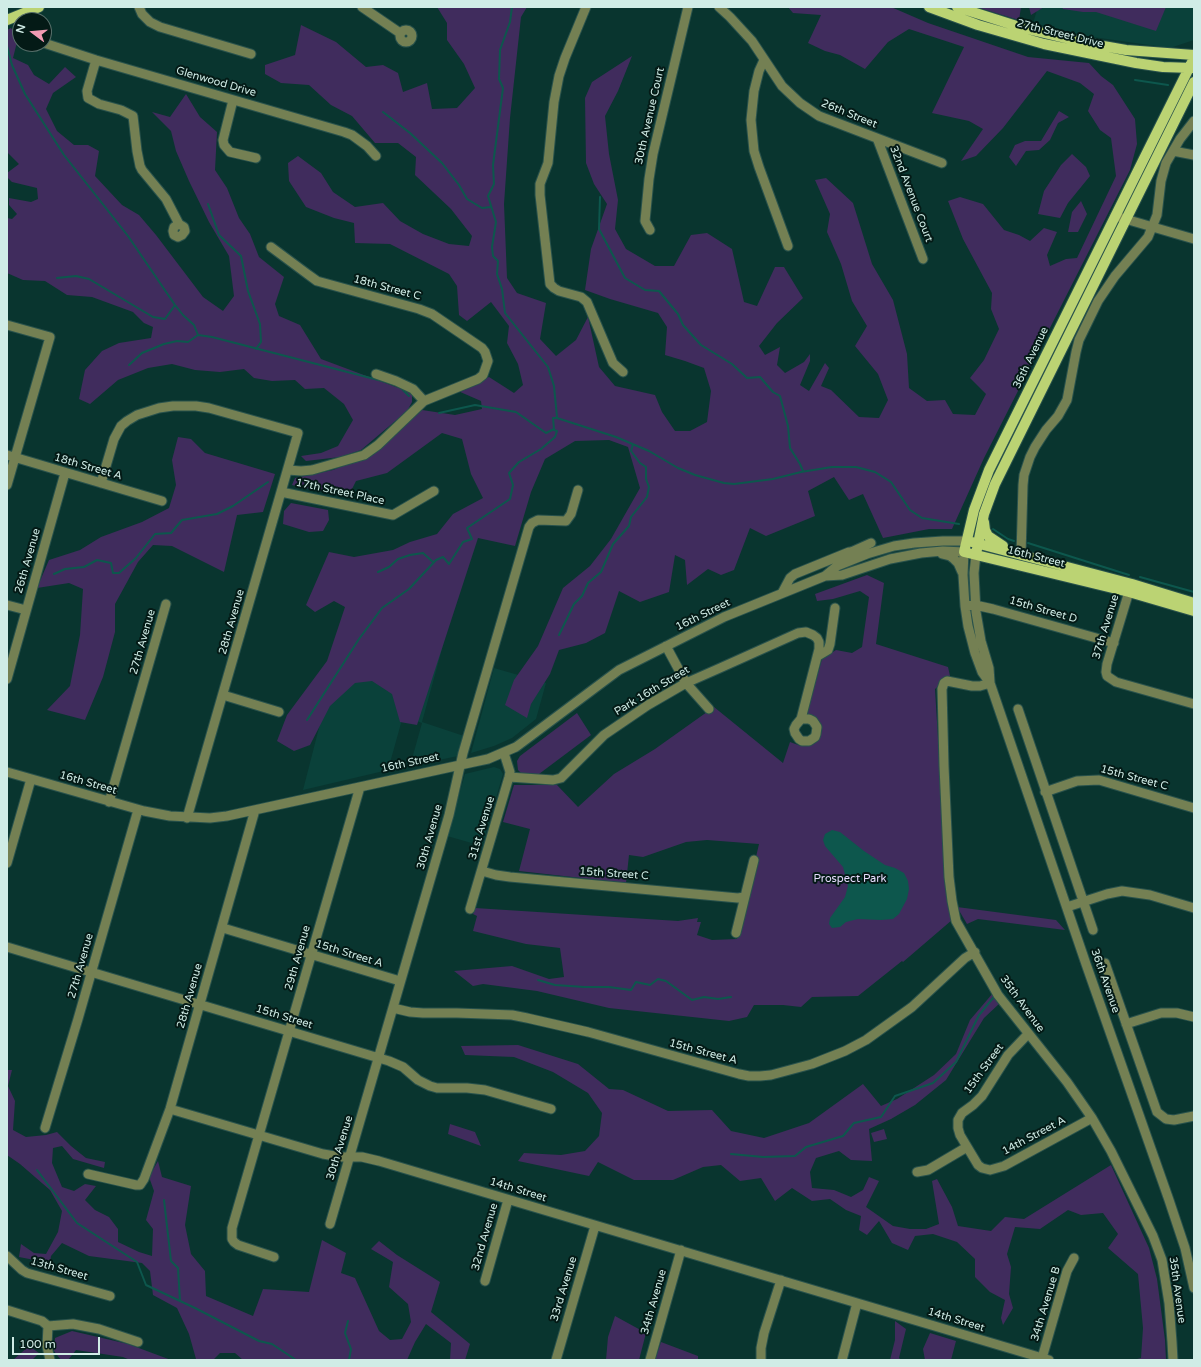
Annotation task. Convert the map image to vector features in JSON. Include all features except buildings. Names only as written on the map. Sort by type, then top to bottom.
[{"type":"main road","points":[[29,12],[39,7]]},
{"type":"main road","name":"27th Street Drive","points":[[929,7],[978,25],[1044,44],[1115,60],[1163,67],[1191,68]]},
{"type":"main road","name":"27th Street Drive","points":[[957,7],[1023,28],[1086,43],[1126,50],[1194,56]]},
{"type":"main road","points":[[1176,54],[1194,46]]},
{"type":"main road","name":"36th Avenue","points":[[964,552],[977,500],[989,470],[1176,91],[1191,68],[1194,56]]},
{"type":"main road","points":[[1163,67],[1173,71],[1177,75],[1179,81],[1176,91]]},
{"type":"main road","name":"36th Avenue","points":[[976,554],[984,514],[992,492],[1194,82]]},
{"type":"main road","points":[[984,514],[985,530],[988,536],[1019,554]]},
{"type":"main road","name":"16th Street","points":[[966,541],[1019,554],[1131,588],[1194,611]]},
{"type":"main road","name":"16th Street","points":[[964,552],[1194,603]]},
{"type":"street","points":[[139,7],[142,14],[150,22],[160,27],[251,54]]},
{"type":"street","points":[[362,7],[400,33]]},
{"type":"street","points":[[586,7],[559,76],[554,102],[548,163],[540,184],[540,195],[548,254],[550,284],[559,291],[581,297],[587,302],[613,363],[623,372]]},
{"type":"street","name":"30th Avenue Court","points":[[650,230],[645,221],[652,160],[688,7]]},
{"type":"street","name":"26th Street","points":[[720,7],[752,40],[782,86],[800,104],[819,116],[942,163]]},
{"type":"street","name":"Glenwood Drive","points":[[52,46],[96,60],[344,132],[352,135],[367,146],[376,156]]},
{"type":"street","points":[[96,60],[87,91],[88,98],[92,102],[121,110],[133,116],[140,166],[166,199],[179,224]]},
{"type":"street","points":[[764,60],[759,71],[754,91],[752,135],[754,151],[788,246]]},
{"type":"street","points":[[233,100],[223,140],[224,145],[230,152],[256,158]]},
{"type":"street","points":[[1019,554],[1024,475],[1030,457],[1046,430],[1058,416],[1067,400],[1079,340],[1098,301],[1108,284],[1148,237],[1158,210],[1166,163],[1180,139],[1194,121]]},
{"type":"street","name":"32nd Avenue Court","points":[[877,138],[923,259]]},
{"type":"street","points":[[1173,151],[1194,155]]},
{"type":"street","points":[[1115,216],[1194,239]]},
{"type":"street","name":"18th Street C","points":[[272,247],[317,281],[419,309],[432,314],[482,348],[488,361],[483,375],[478,379],[424,401]]},
{"type":"street","points":[[7,325],[50,337],[11,456],[7,485]]},
{"type":"street","points":[[288,470],[312,470],[364,455],[378,445],[424,401],[412,389],[396,381],[376,374]]},
{"type":"street","name":"28th Avenue","points":[[101,483],[114,439],[121,426],[137,415],[159,408],[173,406],[196,406],[209,408],[298,433],[187,818]]},
{"type":"street","name":"18th Street A","points":[[11,456],[162,501]]},
{"type":"street","name":"26th Avenue","points":[[7,679],[65,473]]},
{"type":"street","name":"30th Avenue","points":[[330,1224],[449,815],[460,765],[530,527],[532,522],[538,520],[566,521],[571,514],[578,490]]},
{"type":"street","name":"17th Street Place","points":[[281,492],[393,515],[434,491]]},
{"type":"street","name":"16th Street","points":[[825,576],[837,566],[894,546],[914,543],[966,541]]},
{"type":"street","name":"16th Street","points":[[782,593],[790,578],[795,574],[871,542]]},
{"type":"street","name":"16th Street","points":[[7,772],[138,810],[187,818],[210,818],[227,816],[488,759],[516,747],[530,738],[619,670],[724,617],[825,576],[842,574],[890,559],[920,553],[943,551],[964,552]]},
{"type":"street","name":"16th Street","points":[[849,552],[868,554]]},
{"type":"street","name":"36th Avenue","points":[[964,552],[963,575],[968,626],[982,672],[990,683]]},
{"type":"street","points":[[920,553],[940,553],[950,556],[958,563],[963,575]]},
{"type":"street","name":"36th Avenue","points":[[976,554],[974,573],[975,605],[979,630],[989,668],[990,683],[1169,1200],[1185,1248],[1194,1288]]},
{"type":"street","name":"37th Avenue","points":[[1131,588],[1106,668],[1107,676],[1116,682],[1194,704]]},
{"type":"street","name":"27th Avenue","points":[[109,802],[166,604]]},
{"type":"street","points":[[7,605],[26,610]]},
{"type":"street","name":"15th Street D","points":[[965,606],[975,605],[1114,643]]},
{"type":"street","points":[[801,720],[818,656],[828,650],[830,644],[835,608]]},
{"type":"street","name":"Park 16th Street","points":[[510,777],[553,780],[561,778],[604,735],[648,705],[686,683],[798,633],[806,632],[817,638],[819,642],[818,656]]},
{"type":"street","points":[[666,646],[686,683],[709,709]]},
{"type":"street","name":"35th Avenue","points":[[990,683],[980,686],[972,686],[947,682],[944,683],[942,689],[945,782],[952,901],[956,921],[975,952],[998,995],[1067,1082],[1092,1118],[1111,1151],[1150,1229],[1162,1260],[1169,1303],[1173,1360]]},
{"type":"street","points":[[223,695],[279,712]]},
{"type":"street","points":[[1018,709],[1093,930]]},
{"type":"street","name":"31st Avenue","points":[[470,909],[510,777],[510,772],[504,753]]},
{"type":"street","points":[[7,863],[31,779]]},
{"type":"street","name":"15th Street C","points":[[1045,792],[1076,780],[1099,780],[1194,808]]},
{"type":"street","name":"29th Avenue","points":[[274,1257],[242,1247],[234,1242],[232,1238],[235,1219],[360,787]]},
{"type":"street","name":"27th Avenue","points":[[45,1128],[138,810]]},
{"type":"street","name":"28th Avenue","points":[[88,1174],[136,1185],[140,1185],[144,1180],[170,1109],[223,928],[255,810]]},
{"type":"street","points":[[736,933],[754,860]]},
{"type":"street","name":"15th Street C","points":[[482,871],[496,875],[518,878],[738,898],[744,897]]},
{"type":"street","points":[[1067,907],[1117,891],[1131,891],[1194,908]]},
{"type":"street","name":"15th Street A","points":[[223,928],[400,981]]},
{"type":"street","name":"15th Street","points":[[7,947],[379,1058],[403,1066],[418,1080],[430,1086],[437,1088],[467,1088],[484,1090],[551,1109]]},
{"type":"street","name":"15th Street A","points":[[392,1008],[423,1013],[457,1012],[512,1015],[588,1032],[739,1074],[749,1076],[771,1075],[812,1064],[845,1051],[866,1040],[912,1007],[966,958],[975,952]]},
{"type":"street","name":"36th Avenue","points":[[1105,962],[1157,1112],[1163,1118],[1174,1120],[1194,1116]]},
{"type":"street","points":[[1126,1024],[1161,1013],[1177,1013],[1194,1017]]},
{"type":"street","name":"15th Street","points":[[967,1147],[958,1128],[958,1123],[962,1113],[982,1096],[1008,1055],[1028,1034]]},
{"type":"street","name":"14th Street","points":[[170,1109],[323,1154],[372,1159],[1046,1359]]},
{"type":"street","name":"14th Street A","points":[[967,1147],[978,1165],[985,1170],[995,1169],[1004,1166],[1092,1118]]},
{"type":"street","points":[[917,1172],[928,1170],[967,1147]]},
{"type":"street","name":"32nd Avenue","points":[[484,1281],[508,1200]]},
{"type":"street","name":"33rd Avenue","points":[[556,1360],[596,1226]]},
{"type":"street","name":"34th Avenue","points":[[650,1360],[681,1250]]},
{"type":"street","name":"13th Street","points":[[7,1256],[27,1273],[110,1296]]},
{"type":"street","name":"34th Avenue B","points":[[1046,1359],[1067,1271],[1074,1258]]},
{"type":"street","points":[[761,1360],[761,1348],[764,1332],[781,1280]]},
{"type":"street","points":[[842,1360],[857,1303]]},
{"type":"street","points":[[7,1310],[42,1321],[48,1326],[73,1324],[106,1331],[138,1342]]},
{"type":"street","points":[[48,1326],[47,1346],[50,1360]]},
{"type":"shaded area","points":[[1038,7],[1194,7],[1194,40],[1170,48],[1086,36],[1033,23]]},
{"type":"shaded area","points":[[459,587],[422,722],[464,736],[458,756],[410,766],[422,723],[403,716],[388,770],[303,790],[331,681]]},
{"type":"shaded area","points":[[494,668],[546,683],[536,719],[512,738],[494,746],[471,753]]},
{"type":"shaded area","points":[[494,767],[500,769],[503,774],[482,846],[447,836],[465,774]]},
{"type":"shaded area","points":[[832,830],[840,832],[885,865],[904,873],[908,881],[909,889],[907,899],[899,914],[893,919],[858,919],[846,922],[840,927],[832,928],[829,924],[830,918],[845,897],[848,886],[843,867],[825,846],[823,840],[825,834]]},
{"type":"green space","points":[[437,7],[527,7],[521,17],[510,118],[504,204],[507,278],[517,293],[546,303],[540,339],[556,356],[576,340],[588,317],[599,367],[615,386],[655,395],[662,412],[675,431],[690,431],[707,422],[711,391],[704,368],[665,355],[667,327],[658,313],[585,290],[591,249],[607,204],[594,184],[586,163],[585,98],[592,82],[632,56],[618,91],[605,116],[609,154],[618,200],[615,229],[626,249],[655,266],[674,266],[691,235],[707,233],[732,249],[744,302],[757,306],[775,267],[784,267],[803,298],[777,323],[759,346],[765,355],[780,347],[777,365],[785,373],[804,362],[810,354],[810,361],[800,385],[809,391],[825,363],[829,368],[821,386],[831,390],[859,417],[879,418],[888,400],[878,374],[855,346],[867,326],[852,301],[841,264],[827,232],[830,214],[815,180],[826,178],[853,203],[872,264],[893,300],[907,354],[909,388],[927,401],[945,400],[953,414],[975,415],[986,394],[970,378],[984,360],[999,329],[991,309],[992,293],[963,239],[948,201],[960,197],[983,204],[1004,230],[1019,235],[1030,241],[1044,228],[1057,232],[1047,255],[1050,266],[1066,259],[1077,258],[1116,176],[1111,138],[1100,130],[1088,111],[1094,94],[1080,83],[1047,71],[1003,128],[976,156],[961,161],[983,129],[969,121],[932,113],[964,47],[909,29],[888,42],[865,69],[840,55],[825,51],[808,43],[821,15],[793,13],[788,7],[891,7],[928,23],[1028,57],[1089,63],[1101,76],[1113,85],[1135,119],[1137,144],[1130,170],[984,458],[952,529],[929,529],[883,538],[863,494],[849,500],[834,477],[808,491],[815,516],[766,536],[750,528],[734,570],[721,575],[708,569],[687,585],[685,560],[675,555],[669,592],[640,602],[619,591],[605,633],[586,643],[559,650],[550,674],[531,704],[527,718],[505,705],[514,680],[538,646],[563,588],[590,566],[611,539],[640,488],[628,447],[609,440],[575,441],[545,459],[531,492],[515,546],[478,538],[417,725],[400,722],[392,694],[372,681],[355,683],[330,706],[310,745],[294,751],[277,741],[287,715],[327,661],[345,607],[334,601],[315,612],[306,605],[329,552],[354,557],[393,550],[410,542],[437,534],[453,514],[483,498],[471,474],[462,439],[442,433],[387,473],[356,481],[348,497],[292,485],[295,478],[333,470],[373,454],[422,410],[455,415],[482,409],[481,401],[458,391],[489,377],[514,393],[523,385],[518,364],[507,343],[509,326],[491,302],[467,321],[459,315],[457,286],[449,274],[390,244],[355,243],[354,223],[334,218],[306,207],[289,181],[288,163],[298,156],[321,173],[333,192],[355,207],[383,203],[400,221],[423,234],[449,244],[469,246],[472,236],[451,209],[415,175],[416,157],[398,143],[375,143],[352,116],[331,105],[309,85],[281,83],[265,74],[265,65],[295,55],[301,25],[336,42],[366,67],[383,65],[398,73],[403,92],[427,83],[432,109],[457,108],[475,88],[464,64],[447,40],[447,23]]},
{"type":"green space","points":[[976,7],[1021,7],[1019,20]]},
{"type":"green space","points":[[1029,7],[1044,7],[1031,15]]},
{"type":"green space","points":[[1062,7],[1166,7],[1156,31],[1096,12],[1083,12],[1063,9]]},
{"type":"green space","points":[[11,28],[12,29],[12,52],[14,52],[13,58],[28,65],[34,75],[49,84],[65,67],[76,77],[53,93],[46,109],[57,131],[74,145],[88,145],[99,151],[95,176],[122,205],[139,215],[203,297],[223,311],[234,296],[229,256],[209,222],[189,181],[176,151],[171,131],[152,112],[170,117],[186,94],[200,117],[217,132],[215,170],[227,188],[239,218],[250,234],[259,257],[284,277],[275,304],[279,316],[300,325],[321,359],[412,393],[412,402],[407,411],[361,450],[340,457],[306,461],[301,456],[321,453],[338,446],[353,420],[344,404],[324,388],[305,389],[295,380],[272,381],[254,378],[244,369],[220,372],[195,370],[172,364],[148,368],[118,380],[90,404],[79,399],[85,370],[102,351],[119,343],[151,338],[153,327],[144,323],[133,312],[92,297],[67,295],[45,281],[23,280],[7,273],[7,218],[12,219],[17,214],[9,205],[9,198],[31,202],[38,199],[37,188],[12,182],[7,177],[7,173],[19,164],[7,152],[7,30]]},
{"type":"green space","points":[[1059,111],[1069,117],[1058,123],[1050,140],[1039,150],[1026,151],[1016,166],[1009,157],[1015,145],[1025,141],[1041,141]]},
{"type":"green space","points":[[1072,154],[1086,167],[1090,176],[1068,203],[1060,218],[1038,214],[1044,191],[1061,165]]},
{"type":"green space","points":[[1081,201],[1087,214],[1078,232],[1068,232],[1072,212]]},
{"type":"green space","points":[[178,437],[191,439],[205,453],[275,474],[263,512],[237,515],[224,572],[172,546],[153,545],[138,562],[115,604],[115,632],[103,677],[85,720],[47,710],[70,686],[80,635],[83,589],[69,583],[37,588],[49,560],[80,550],[101,537],[142,522],[169,508],[176,485],[172,460]]},
{"type":"green space","points":[[291,503],[328,510],[329,520],[323,531],[309,532],[283,524],[284,511]]},
{"type":"green space","name":"Prospect Park","points":[[867,575],[884,583],[876,644],[948,667],[950,676],[935,689],[948,903],[952,920],[903,962],[902,961],[858,996],[812,997],[801,1007],[783,1005],[754,1005],[747,1017],[729,1021],[609,1008],[537,991],[483,984],[473,986],[454,971],[512,966],[549,979],[564,977],[560,948],[526,944],[473,931],[477,916],[473,914],[475,908],[678,921],[698,918],[697,922],[701,922],[697,935],[712,940],[737,939],[759,844],[707,840],[686,842],[643,857],[629,855],[626,883],[519,871],[530,829],[503,822],[514,785],[557,785],[578,807],[614,774],[655,749],[714,707],[783,763],[790,742],[801,746],[810,744],[821,729],[806,715],[822,659],[828,651],[833,652],[836,650],[852,653],[862,647],[869,597],[860,591],[833,599],[817,601],[815,594]]},
{"type":"green space","points":[[577,713],[591,735],[535,777],[522,774],[518,770],[517,761],[520,756]]},
{"type":"green space","points":[[957,907],[1056,920],[1065,930],[978,919],[967,924]]},
{"type":"green space","points":[[993,993],[1000,1003],[984,1018],[946,1080],[915,1105],[891,1119],[869,1129],[872,1161],[851,1160],[839,1151],[816,1158],[810,1172],[812,1188],[834,1190],[851,1197],[863,1190],[869,1177],[879,1181],[866,1207],[893,1226],[910,1229],[926,1229],[939,1224],[932,1181],[937,1179],[952,1207],[958,1226],[991,1231],[1005,1217],[1024,1219],[1111,1165],[1149,1248],[1157,1279],[1165,1340],[1166,1360],[1133,1360],[1141,1358],[1143,1328],[1138,1274],[1108,1248],[1118,1234],[1103,1213],[1081,1215],[1068,1210],[1040,1229],[1015,1227],[1007,1254],[1011,1267],[1009,1294],[1013,1308],[1003,1325],[1001,1318],[1005,1300],[990,1292],[975,1277],[975,1259],[957,1242],[933,1234],[915,1236],[908,1250],[892,1243],[879,1221],[867,1235],[859,1230],[861,1216],[846,1210],[830,1199],[812,1201],[792,1188],[775,1201],[761,1178],[740,1181],[721,1165],[703,1167],[673,1180],[634,1180],[598,1162],[589,1176],[518,1161],[524,1153],[561,1155],[585,1151],[599,1136],[602,1113],[588,1093],[553,1072],[514,1057],[465,1055],[461,1046],[518,1045],[578,1064],[609,1089],[623,1090],[668,1111],[712,1110],[731,1131],[764,1138],[809,1123],[863,1084],[881,1106],[897,1099],[934,1075],[956,1054],[970,1020]]},
{"type":"green space","points":[[7,1070],[12,1070],[8,1086],[15,1101],[13,1130],[26,1137],[46,1135],[57,1132],[86,1158],[105,1162],[104,1168],[73,1159],[62,1146],[53,1148],[52,1163],[62,1187],[74,1191],[85,1184],[96,1186],[85,1200],[95,1210],[109,1217],[118,1229],[118,1242],[139,1252],[152,1256],[153,1229],[146,1220],[154,1191],[149,1177],[158,1161],[162,1177],[191,1186],[185,1225],[191,1254],[205,1271],[206,1296],[253,1316],[263,1289],[309,1292],[322,1240],[346,1253],[341,1273],[355,1278],[379,1331],[390,1340],[402,1339],[411,1322],[408,1304],[389,1287],[393,1262],[371,1249],[379,1241],[397,1255],[440,1282],[431,1312],[470,1344],[465,1360],[450,1360],[451,1343],[426,1324],[415,1342],[407,1360],[243,1360],[235,1353],[220,1353],[213,1360],[199,1360],[196,1359],[189,1334],[177,1308],[153,1295],[150,1271],[142,1263],[89,1256],[62,1243],[51,1256],[50,1263],[19,1257],[21,1244],[34,1253],[46,1254],[58,1232],[62,1211],[50,1190],[20,1164],[7,1155]]},
{"type":"green space","points":[[450,1124],[475,1132],[481,1146],[448,1134]]},
{"type":"green space","points":[[884,1129],[887,1139],[874,1142],[871,1133]]},
{"type":"green space","points":[[615,1316],[646,1333],[639,1360],[606,1360],[608,1337]]},
{"type":"green space","points":[[895,1321],[906,1329],[899,1358],[901,1360],[890,1360],[895,1340]]},
{"type":"green space","points":[[72,1331],[128,1344],[171,1360],[130,1360],[123,1357],[76,1350],[68,1360],[61,1360],[54,1351],[55,1338]]},
{"type":"green space","points":[[930,1333],[956,1341],[951,1360],[925,1360],[923,1349]]},
{"type":"green space","points":[[661,1342],[698,1356],[698,1360],[655,1360]]},
{"type":"green space","points":[[29,1346],[39,1353],[32,1360],[13,1360]]},
{"type":"waterway","points":[[512,7],[510,22],[500,50],[499,79],[503,88],[493,165],[494,184],[488,196],[496,222],[492,247],[493,256],[498,261],[497,274],[502,289],[505,313],[548,367],[554,386],[557,417]]},
{"type":"waterway","points":[[7,46],[12,65],[25,94],[64,155],[128,236],[175,305],[194,325],[198,335],[212,337],[390,383]]},
{"type":"waterway","points":[[1135,80],[1168,85]]},
{"type":"waterway","points":[[383,112],[410,133],[442,163],[459,185],[467,199],[482,208],[491,207]]},
{"type":"waterway","points":[[600,197],[599,229],[625,278],[645,290],[659,291],[678,314],[683,325],[701,345],[732,364],[747,378],[760,377],[773,392],[780,396],[788,426],[790,448],[803,471]]},
{"type":"waterway","points":[[208,204],[219,235],[241,256],[248,291],[260,324],[261,342],[256,349]]},
{"type":"waterway","points":[[57,278],[76,276],[89,279],[153,317],[165,319],[175,305]]},
{"type":"waterway","points":[[129,365],[142,353],[164,344],[177,341],[188,342],[198,335]]},
{"type":"waterway","points":[[401,388],[409,396]]},
{"type":"waterway","points":[[439,413],[475,405],[516,412],[546,433],[554,429],[553,418],[557,418],[616,437],[649,451],[678,468],[695,475],[724,483],[734,484],[773,479],[801,472],[832,467],[856,467],[875,472],[891,482],[910,510],[922,518],[959,524]]},
{"type":"waterway","points":[[307,720],[359,639],[382,608],[409,589],[436,560],[443,557],[449,564],[463,542],[472,539],[467,528],[510,499],[513,485],[509,473],[519,462],[541,449],[555,437],[557,431],[554,430]]},
{"type":"waterway","points":[[559,635],[574,604],[582,596],[588,583],[601,572],[613,544],[629,526],[631,517],[647,497],[649,487],[646,479],[646,467],[640,463],[631,451],[633,444]]},
{"type":"waterway","points":[[54,574],[65,569],[84,567],[97,560],[111,563],[113,573],[119,573],[136,558],[155,534],[171,533],[182,520],[217,514],[233,506],[268,482]]},
{"type":"waterway","points":[[993,529],[1008,539],[1014,541]]},
{"type":"waterway","points":[[1028,543],[1129,575]]},
{"type":"waterway","points":[[378,572],[389,567],[398,559],[410,555],[423,553],[433,562]]},
{"type":"waterway","points":[[1140,577],[1194,592]]},
{"type":"waterway","points":[[538,980],[555,985],[609,987],[631,990],[636,982],[650,985],[658,979],[666,981],[692,1000],[704,997],[718,999],[731,997]]},
{"type":"waterway","points":[[731,1154],[763,1157],[795,1156],[806,1147],[843,1136],[854,1123],[881,1117],[895,1096],[933,1083],[956,1062],[979,1015],[993,998]]},
{"type":"waterway","points":[[37,1170],[77,1223],[137,1262],[146,1285],[259,1341],[272,1344],[296,1360]]},
{"type":"waterway","points":[[164,1200],[171,1261],[178,1268],[180,1301]]},
{"type":"waterway","points":[[348,1321],[345,1333],[351,1349],[349,1360]]}]
